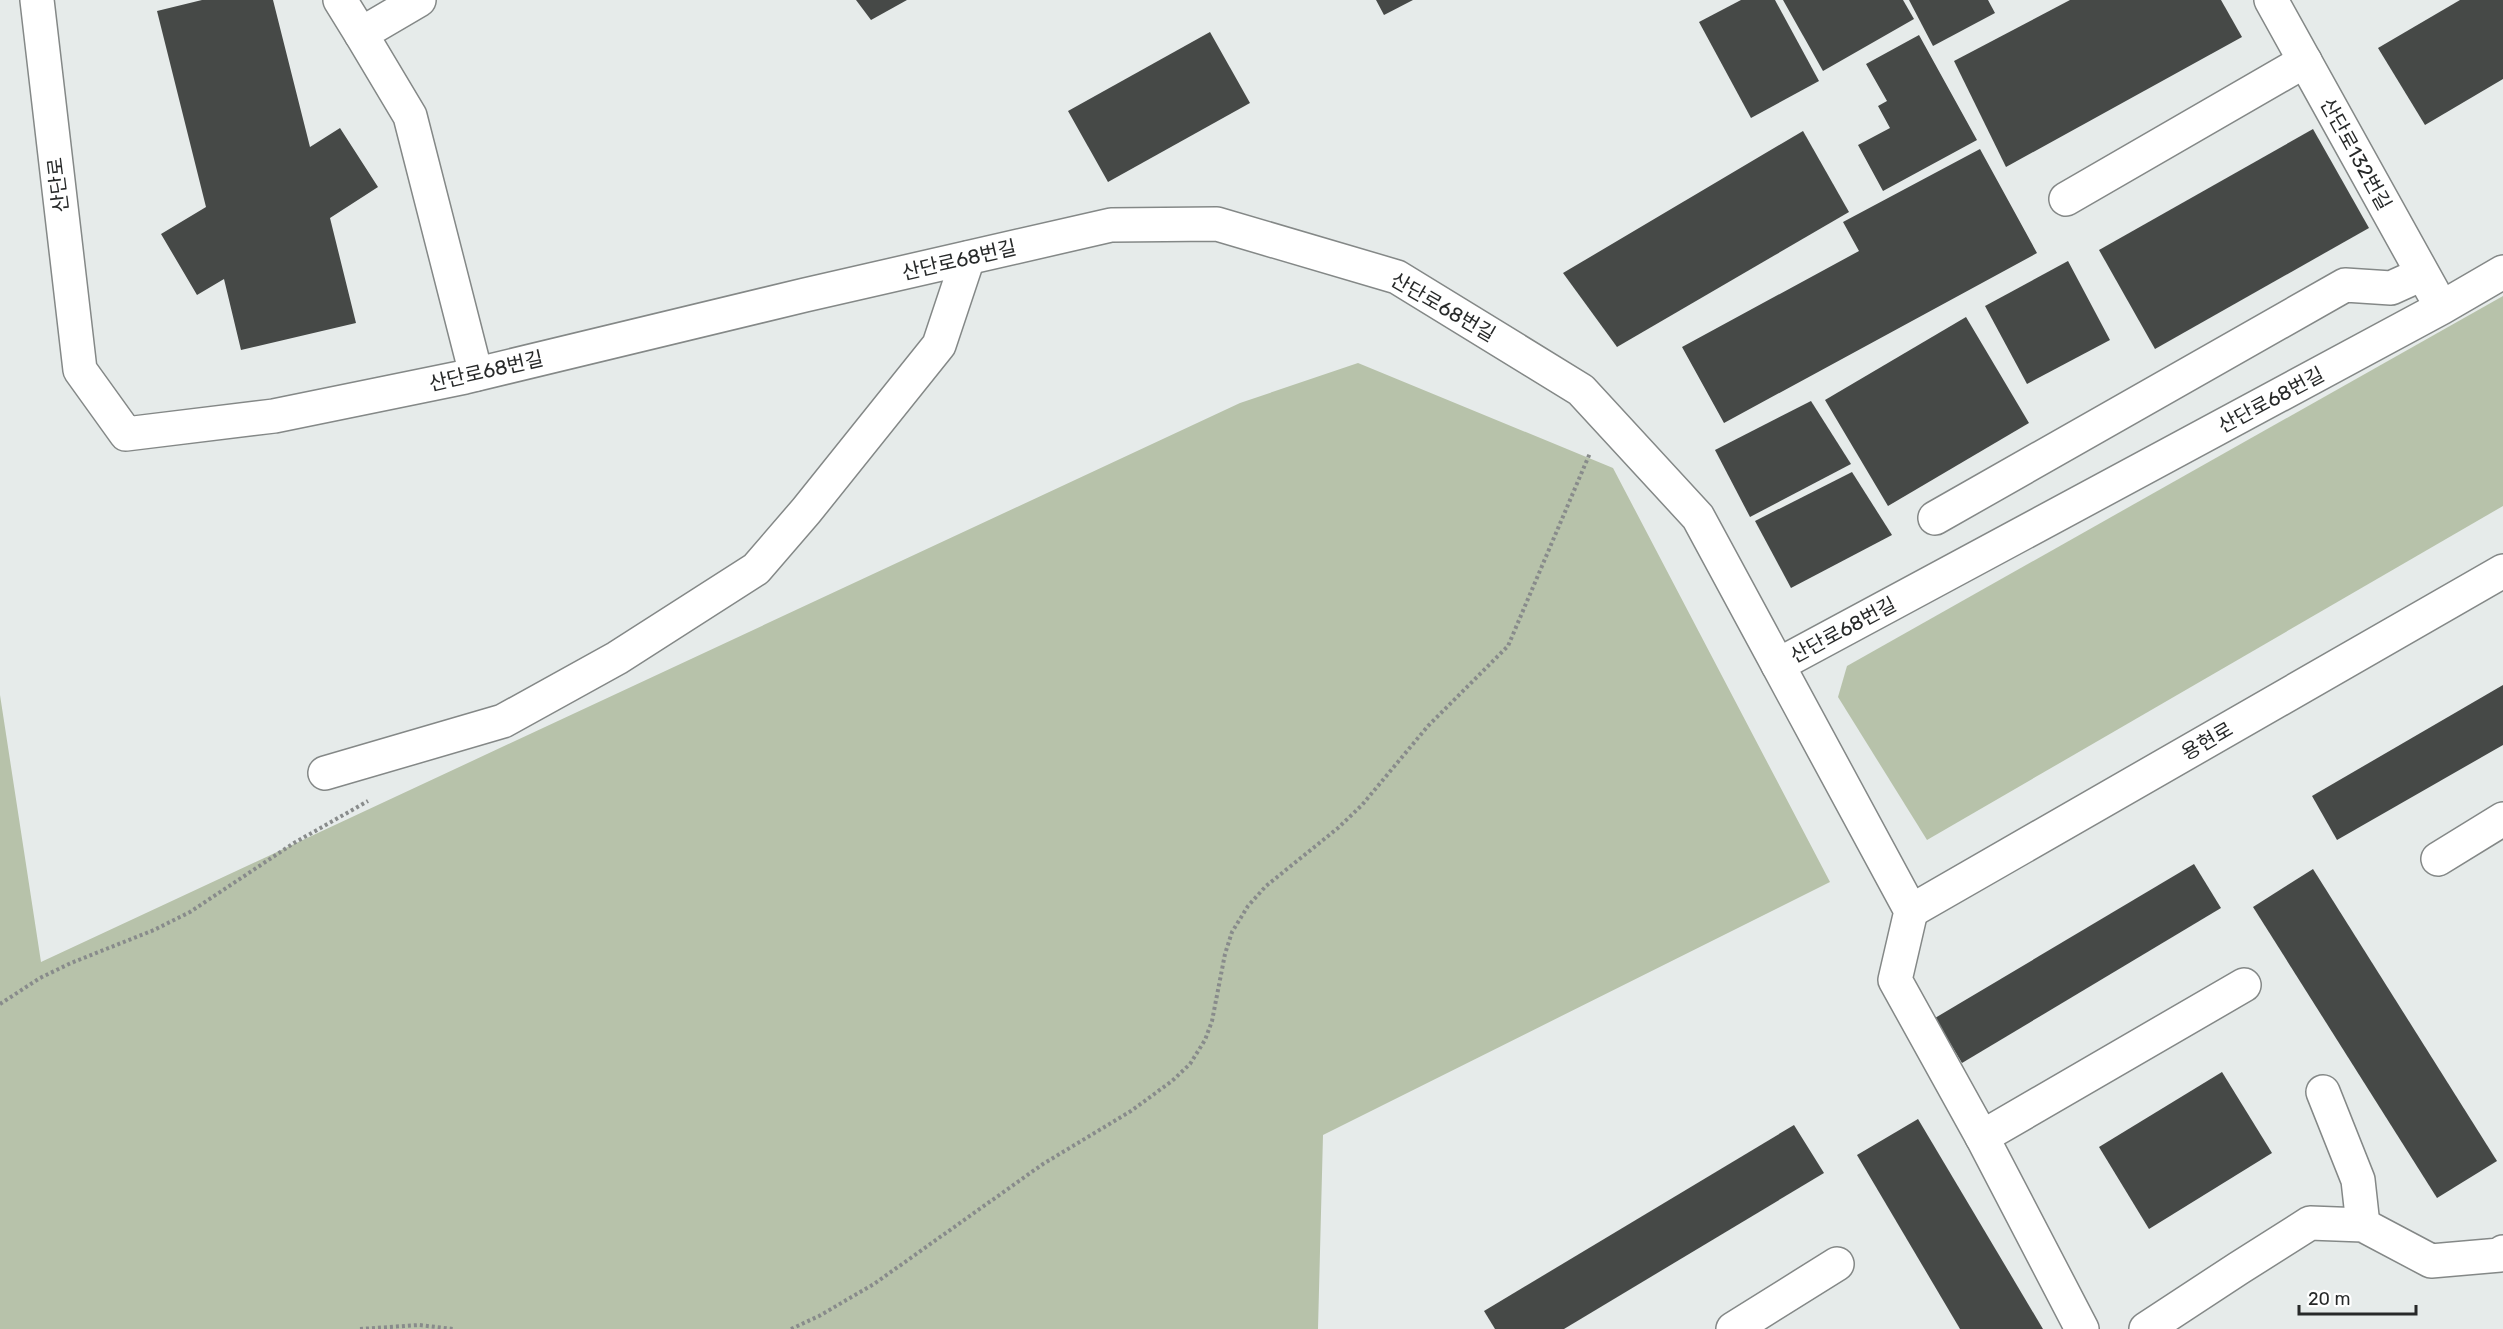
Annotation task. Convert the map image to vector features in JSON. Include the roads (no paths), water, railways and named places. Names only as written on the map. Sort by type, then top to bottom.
[{"type":"street","name":"산단로","points":[[37,0],[80,370]]},
{"type":"street","points":[[340,0],[410,116],[476,374]]},
{"type":"street","points":[[361,34],[419,0]]},
{"type":"street","name":"산단로132번길","points":[[2271,0],[2441,308]]},
{"type":"street","points":[[2066,199],[2305,61]]},
{"type":"street","name":"산단로68번길","points":[[80,370],[126,434],[274,416],[476,374],[1111,225],[1217,224],[1397,277],[1581,390],[1698,517],[1778,665],[2441,308],[2503,272]]},
{"type":"street","points":[[325,772],[503,721],[617,657],[756,569],[807,511],[939,345],[968,258]]},
{"type":"street","points":[[1935,518],[2345,285],[2391,288],[2422,274]]},
{"type":"street","name":"용현로","points":[[1911,911],[2503,571]]},
{"type":"street","points":[[1778,665],[1911,911],[1895,980],[1982,1137],[2082,1329]]},
{"type":"street","points":[[2438,859],[2503,819]]},
{"type":"street","points":[[1982,1137],[2244,986]]},
{"type":"street","points":[[2323,1092],[2358,1180],[2363,1225]]},
{"type":"street","points":[[2146,1329],[2310,1224],[2363,1225],[2431,1261],[2499,1255],[2503,1252]]},
{"type":"street","points":[[1733,1329],[1837,1264]]}]
